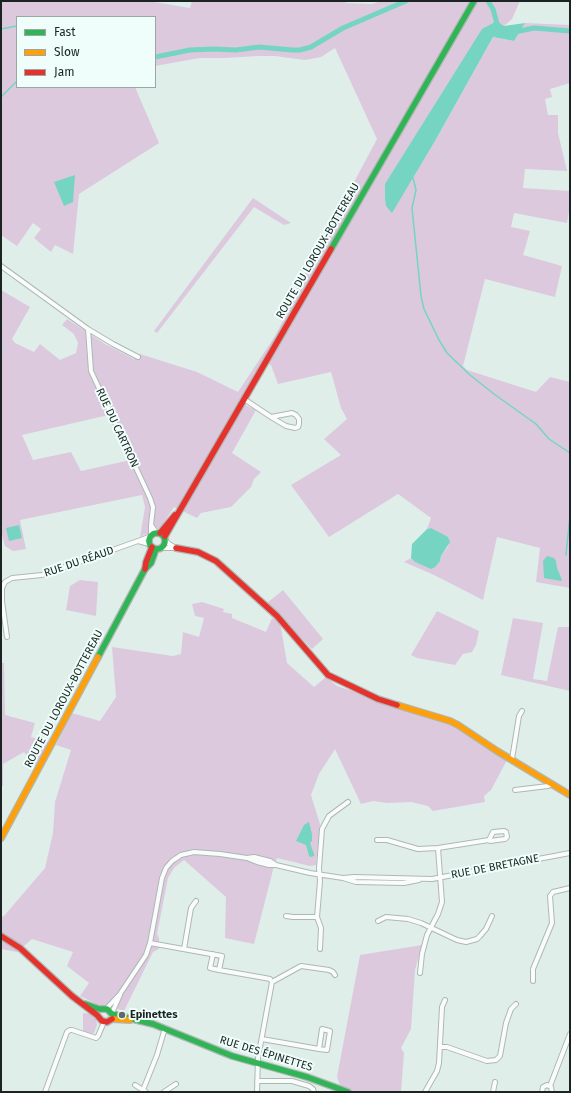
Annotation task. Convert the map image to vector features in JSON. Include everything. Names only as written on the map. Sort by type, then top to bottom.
[{"type":"main road","name":"ROUTE DU LOROUX-BOTTEREAU","points":[[1,838],[145,569],[151,563],[157,540],[178,512],[474,1]]},
{"type":"main road","points":[[176,548],[202,554],[216,561],[277,616],[328,675],[352,688],[378,699],[450,721],[570,795]]},
{"type":"main road","points":[[1,936],[20,948],[72,996],[102,1020],[108,1022],[112,1015],[109,1010],[83,1004]]},
{"type":"main road","points":[[102,1020],[100,1013],[104,1010]]},
{"type":"main road","name":"RUE DES ÉPINETTES","points":[[112,1015],[153,1024],[219,1051],[307,1077],[348,1092]]},
{"type":"street","points":[[1,266],[88,329],[112,344],[138,356]]},
{"type":"street","name":"RUE DU CARTRON","points":[[88,329],[90,371],[150,498],[153,507],[151,525],[157,540],[176,548]]},
{"type":"street","points":[[244,399],[271,417],[291,428],[298,427],[299,424],[299,419],[292,413],[271,417]]},
{"type":"street","name":"RUE DU RÉAUD","points":[[7,637],[2,601],[2,588],[5,582],[12,578],[42,575],[138,541],[157,540],[176,548]]},
{"type":"street","points":[[512,759],[519,716],[522,711]]},
{"type":"street","points":[[515,790],[548,786],[552,784]]},
{"type":"street","points":[[320,949],[321,928],[317,917],[321,833],[323,825],[329,816],[348,802]]},
{"type":"street","points":[[377,840],[387,840],[418,849],[438,848],[488,840]]},
{"type":"street","points":[[420,973],[423,948],[442,906],[438,848]]},
{"type":"street","name":"RUE DE BRETAGNE","points":[[104,1010],[120,994],[143,959],[150,943],[162,878],[166,868],[172,861],[182,854],[194,852],[247,858],[254,857],[276,865],[320,875],[343,878],[354,876],[420,879],[440,878],[570,853]]},
{"type":"street","points":[[533,981],[533,969],[552,923],[550,896],[553,892],[570,888]]},
{"type":"street","points":[[184,949],[191,908],[196,901]]},
{"type":"street","points":[[286,916],[317,917]]},
{"type":"street","points":[[378,921],[386,917],[408,918],[457,940],[469,941],[477,939],[483,933],[492,916]]},
{"type":"street","points":[[150,943],[222,956],[219,970]]},
{"type":"street","points":[[213,954],[210,968],[270,979],[272,982]]},
{"type":"street","points":[[272,982],[301,966],[330,970],[335,975]]},
{"type":"street","points":[[257,1092],[258,1063],[272,982]]},
{"type":"street","name":"RUE DE BRETAGNE","points":[[112,1015],[120,994]]},
{"type":"street","points":[[426,1092],[437,1071],[439,1063],[442,1007],[445,1000]]},
{"type":"street","points":[[441,1047],[447,1047],[487,1061],[496,1060],[500,1056],[506,1023],[511,1009],[516,1004]]},
{"type":"street","points":[[45,1092],[67,1032],[72,1030],[96,1038],[98,1036],[102,1020]]},
{"type":"street","points":[[135,1085],[144,1091],[165,1028]]},
{"type":"street","points":[[262,1039],[319,1049],[327,1050],[330,1031],[322,1029],[319,1049]]},
{"type":"street","points":[[552,1092],[550,1086],[570,1034]]},
{"type":"street","points":[[257,1081],[292,1081],[309,1086],[314,1092]]},
{"type":"street","points":[[493,1092],[495,1082]]},
{"type":"street","points":[[164,1092],[176,1084]]},
{"type":"street","points":[[542,1092],[542,1088],[544,1086],[550,1086]]},
{"type":"shaded area","points":[[1,1],[149,1],[190,8],[192,1],[346,1],[346,3],[372,4],[382,1],[520,1],[512,19],[504,26],[497,21],[392,212],[435,141],[493,37],[514,41],[525,23],[570,25],[570,83],[550,89],[552,97],[545,99],[548,115],[558,115],[558,133],[567,171],[525,169],[523,188],[570,191],[570,205],[567,223],[514,213],[511,227],[530,231],[523,255],[562,266],[555,297],[485,279],[463,366],[467,370],[536,392],[550,377],[570,382],[570,588],[536,582],[540,548],[497,537],[483,600],[432,574],[404,562],[411,558],[420,564],[440,561],[441,556],[449,545],[431,528],[427,529],[431,518],[398,494],[329,537],[291,485],[341,455],[324,439],[347,419],[341,408],[331,372],[278,384],[271,365],[268,364],[243,404],[256,410],[232,453],[261,472],[254,479],[251,487],[231,507],[201,513],[197,518],[174,507],[161,527],[140,537],[145,507],[142,495],[20,520],[26,549],[13,551],[5,546],[1,532],[1,290],[30,307],[12,339],[15,343],[34,352],[40,344],[60,360],[76,353],[78,343],[74,334],[62,325],[67,319],[105,344],[134,359],[140,354],[197,372],[238,392],[275,336],[295,298],[297,289],[377,139],[335,48],[321,57],[305,60],[275,56],[200,58],[156,66],[156,16],[16,16],[16,88],[135,88],[159,143],[79,194],[73,254],[55,245],[51,252],[34,238],[41,229],[33,223],[17,246],[1,235]],"holes":[[[113,414],[135,459],[81,471],[71,452],[33,460],[22,435]]]},
{"type":"shaded area","points":[[497,21],[504,26],[525,23],[514,41],[493,37],[435,141],[392,213],[386,206],[385,184],[482,29]]},
{"type":"shaded area","points":[[75,175],[73,202],[64,206],[54,182]]},
{"type":"shaded area","points":[[253,198],[291,223],[284,225],[254,207],[157,333],[154,331]]},
{"type":"shaded area","points":[[19,525],[22,538],[9,541],[6,528]]},
{"type":"shaded area","points":[[431,528],[448,537],[450,542],[441,556],[440,561],[431,569],[415,562],[411,558],[412,544],[427,529]]},
{"type":"shaded area","points":[[547,556],[554,558],[556,561],[562,580],[561,581],[544,578],[543,561]]},
{"type":"shaded area","points":[[80,580],[98,582],[96,616],[66,610],[70,586]]},
{"type":"shaded area","points":[[283,590],[323,639],[312,649],[267,603]]},
{"type":"shaded area","points":[[202,602],[224,609],[223,612],[232,614],[232,618],[266,632],[272,618],[280,622],[287,663],[314,687],[326,677],[337,686],[455,725],[507,760],[491,790],[484,796],[485,802],[433,811],[428,806],[411,802],[387,803],[373,801],[361,804],[335,749],[319,774],[311,795],[320,824],[316,865],[310,866],[277,858],[254,944],[225,938],[226,897],[184,860],[174,868],[168,878],[157,934],[159,938],[159,949],[153,952],[124,1011],[105,1005],[100,1006],[80,996],[89,983],[67,966],[73,952],[32,939],[17,952],[1,949],[1,917],[4,916],[45,868],[53,833],[55,802],[71,750],[56,745],[72,713],[100,721],[116,697],[112,647],[173,656],[181,654],[183,632],[199,637],[204,618],[195,616],[192,604]]},
{"type":"shaded area","points":[[437,611],[479,631],[476,645],[472,652],[463,654],[455,665],[417,658],[411,655]]},
{"type":"shaded area","points":[[513,618],[543,623],[533,679],[547,681],[558,627],[570,627],[570,691],[501,675]]},
{"type":"shaded area","points":[[1,663],[4,663],[5,715],[35,723],[31,737],[50,742],[36,767],[24,752],[3,764],[3,786],[1,786]]},
{"type":"shaded area","points":[[309,822],[312,834],[312,841],[310,843],[314,854],[314,856],[311,857],[309,856],[306,845],[296,841],[304,825]]},
{"type":"shaded area","points":[[422,945],[415,970],[411,1029],[401,1048],[404,1053],[401,1092],[353,1092],[340,1085],[337,1077],[360,955]]},
{"type":"shaded area","points":[[83,1013],[91,1014],[96,1019],[97,1025],[94,1033],[85,1033],[83,1030]]},
{"type":"waterway","points":[[156,57],[190,50],[236,50],[259,47],[300,50],[311,47],[343,28],[406,1]]},
{"type":"waterway","points":[[488,1],[493,9],[497,24],[500,27]]},
{"type":"waterway","points":[[1,29],[16,26]]},
{"type":"waterway","points":[[515,32],[534,28],[570,31]]},
{"type":"waterway","points":[[1,97],[16,82]]},
{"type":"waterway","points":[[413,178],[416,190],[412,208],[421,296],[424,309],[439,340],[447,353],[470,375],[536,424],[549,439],[570,453]]},
{"type":"waterway","points":[[566,555],[570,515]]},
{"type":"traffic: fast","points":[[331,249],[474,1]]},
{"type":"traffic: fast","points":[[154,533],[160,533],[165,538],[165,541],[163,547],[160,549],[154,549],[149,544],[149,538],[154,533]]},
{"type":"traffic: fast","points":[[98,657],[145,569],[151,563],[156,549]]},
{"type":"traffic: fast","points":[[85,1004],[99,1009],[107,1009],[112,1014]]},
{"type":"traffic: fast","points":[[112,1014],[153,1024],[232,1056],[307,1077],[348,1092]]},
{"type":"traffic: slow","points":[[1,838],[98,657]]},
{"type":"traffic: slow","points":[[397,705],[450,721],[458,725],[497,751],[570,795]]},
{"type":"traffic: slow","points":[[112,1019],[130,1020]]},
{"type":"traffic: jam","points":[[165,536],[331,249]]},
{"type":"traffic: jam","points":[[160,533],[175,515]]},
{"type":"traffic: jam","points":[[145,569],[152,547]]},
{"type":"traffic: jam","points":[[176,548],[198,552],[216,561],[277,616],[328,675],[378,699],[397,705]]},
{"type":"traffic: jam","points":[[1,936],[20,948],[72,996],[97,1015],[102,1021],[107,1022],[112,1019]]},
{"type":"place","name":"Epinettes","points":[[122,1015]]}]
